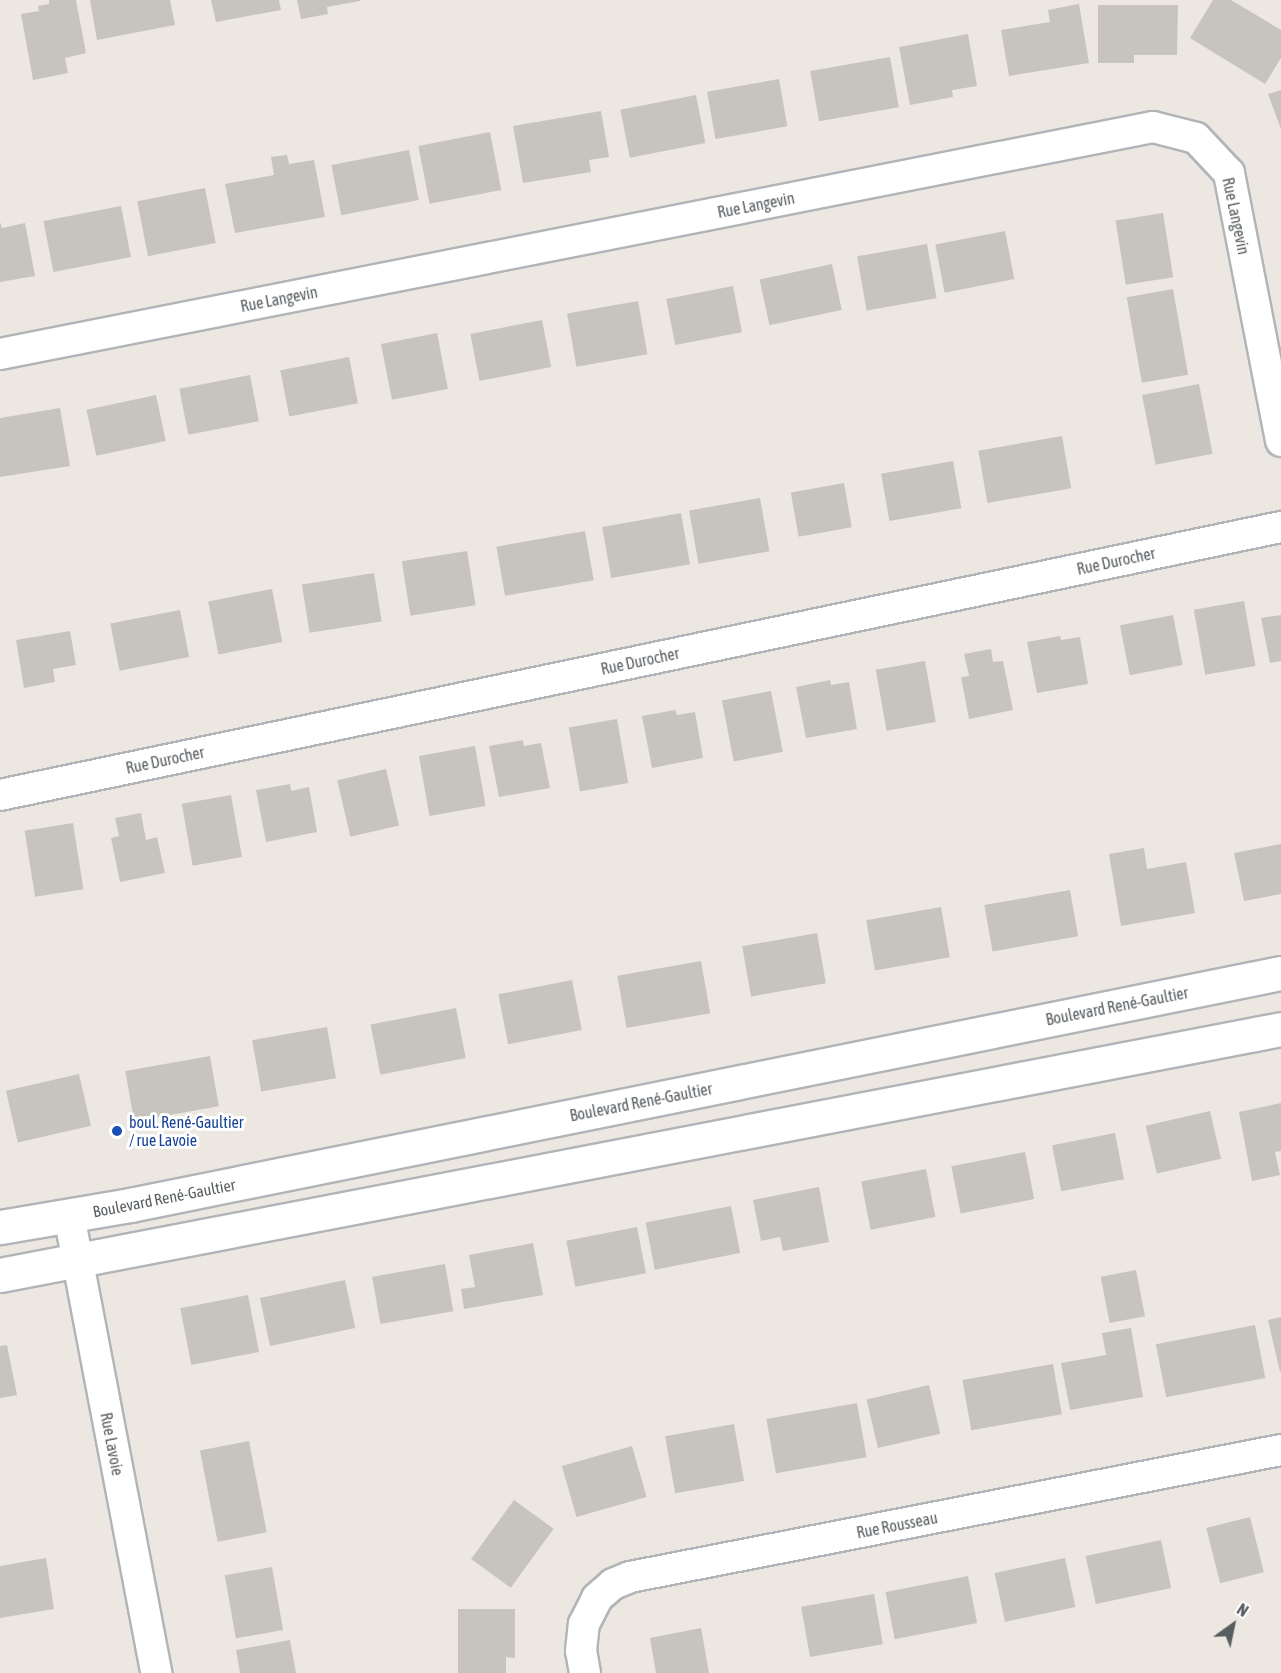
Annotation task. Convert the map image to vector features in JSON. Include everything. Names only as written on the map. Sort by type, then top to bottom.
[{"type":"street","name":"Rue Langevin","points":[[0,354],[1153,127],[1196,138],[1229,173],[1281,441]]},
{"type":"street","name":"Rue Durocher","points":[[0,795],[1281,527]]},
{"type":"street","name":"Boulevard René-Gaultier","points":[[0,1227],[1281,973]]},
{"type":"street","points":[[0,1275],[78,1262],[1281,1029]]},
{"type":"street","name":"Rue Lavoie","points":[[69,1215],[150,1672]]},
{"type":"street","name":"Rue Rousseau","points":[[585,1673],[581,1651],[584,1624],[597,1598],[614,1584],[630,1577],[1281,1450]]},
{"type":"building","points":[[49,0],[76,0],[86,53],[65,58],[68,73],[33,80],[21,14],[39,11],[38,6],[49,4]]},
{"type":"building","points":[[90,0],[170,0],[175,25],[97,40]]},
{"type":"building","points":[[211,0],[279,0],[281,10],[216,22]]},
{"type":"building","points":[[297,0],[360,1],[327,7],[328,14],[301,19]]},
{"type":"building","points":[[1213,0],[1231,0],[1281,30],[1281,58],[1265,84],[1190,38]]},
{"type":"building","points":[[1079,4],[1089,63],[1009,76],[1001,30],[1050,22],[1048,10]]},
{"type":"building","points":[[1098,5],[1178,5],[1177,55],[1134,55],[1134,63],[1098,63]]},
{"type":"building","points":[[968,34],[977,86],[952,90],[953,97],[910,105],[899,47]]},
{"type":"building","points":[[890,57],[899,107],[819,121],[810,71]]},
{"type":"building","points":[[779,79],[787,126],[715,139],[707,92]]},
{"type":"building","points":[[1281,90],[1281,129],[1268,94]]},
{"type":"building","points":[[696,95],[705,143],[630,158],[620,110]]},
{"type":"building","points":[[601,111],[609,157],[589,160],[591,172],[523,183],[513,126]]},
{"type":"building","points":[[490,132],[501,190],[430,204],[418,146]]},
{"type":"building","points":[[409,150],[419,200],[341,215],[331,165]]},
{"type":"building","points":[[287,155],[289,164],[314,160],[325,217],[235,233],[225,184],[274,175],[271,157]]},
{"type":"building","points":[[205,188],[216,243],[148,256],[137,201]]},
{"type":"building","points":[[121,206],[131,257],[53,272],[43,221]]},
{"type":"building","points":[[1163,213],[1173,277],[1126,285],[1116,221]]},
{"type":"building","points":[[0,222],[2,228],[25,223],[35,276],[0,282]]},
{"type":"building","points":[[1005,231],[1014,279],[945,293],[935,245]]},
{"type":"building","points":[[927,244],[937,298],[867,310],[857,256]]},
{"type":"building","points":[[832,264],[842,310],[769,325],[760,279]]},
{"type":"building","points":[[733,286],[742,332],[675,345],[666,299]]},
{"type":"building","points":[[1173,289],[1188,375],[1142,383],[1127,297]]},
{"type":"building","points":[[638,301],[647,354],[576,367],[567,314]]},
{"type":"building","points":[[542,320],[551,367],[480,381],[470,334]]},
{"type":"building","points":[[437,333],[448,389],[392,400],[381,344]]},
{"type":"building","points":[[349,357],[358,403],[289,416],[280,370]]},
{"type":"building","points":[[250,375],[259,421],[188,435],[179,389]]},
{"type":"building","points":[[1199,384],[1213,454],[1156,465],[1142,395]]},
{"type":"building","points":[[156,395],[166,441],[96,456],[87,410]]},
{"type":"building","points":[[60,408],[70,466],[0,477],[0,418]]},
{"type":"building","points":[[1062,436],[1071,488],[987,503],[978,451]]},
{"type":"building","points":[[953,461],[961,508],[889,521],[881,474]]},
{"type":"building","points":[[844,483],[852,527],[799,537],[791,492]]},
{"type":"building","points":[[760,498],[769,551],[698,564],[689,511]]},
{"type":"building","points":[[681,513],[690,564],[611,578],[602,527]]},
{"type":"building","points":[[585,531],[594,580],[505,596],[496,547]]},
{"type":"building","points":[[467,551],[476,605],[410,616],[402,561]]},
{"type":"building","points":[[374,573],[382,621],[310,633],[302,584]]},
{"type":"building","points":[[272,589],[282,642],[218,654],[208,601]]},
{"type":"building","points":[[1244,601],[1255,666],[1205,675],[1194,610]]},
{"type":"building","points":[[180,610],[189,657],[119,671],[110,624]]},
{"type":"building","points":[[1173,615],[1183,665],[1130,675],[1120,625]]},
{"type":"building","points":[[1281,615],[1281,661],[1270,663],[1261,618]]},
{"type":"building","points":[[70,631],[76,665],[53,669],[55,682],[24,688],[16,640]]},
{"type":"building","points":[[1060,636],[1061,640],[1080,637],[1088,684],[1037,693],[1027,642]]},
{"type":"building","points":[[991,649],[993,662],[1003,661],[1013,710],[969,719],[961,677],[969,676],[964,654]]},
{"type":"building","points":[[925,661],[936,722],[887,731],[876,670]]},
{"type":"building","points":[[830,680],[831,685],[849,682],[857,729],[806,738],[796,687]]},
{"type":"building","points":[[771,691],[783,752],[734,761],[722,701]]},
{"type":"building","points":[[675,710],[677,715],[695,712],[703,758],[652,768],[642,716]]},
{"type":"building","points":[[617,719],[628,783],[580,792],[569,728]]},
{"type":"building","points":[[523,740],[524,746],[541,743],[550,788],[499,797],[489,746]]},
{"type":"building","points":[[475,746],[486,806],[429,816],[419,756]]},
{"type":"building","points":[[386,769],[399,826],[350,837],[337,780]]},
{"type":"building","points":[[290,784],[291,791],[309,787],[317,832],[266,842],[256,790]]},
{"type":"building","points":[[231,795],[242,857],[193,866],[182,804]]},
{"type":"building","points":[[141,813],[146,840],[157,837],[165,873],[120,882],[111,838],[119,836],[115,818]]},
{"type":"building","points":[[73,823],[83,889],[35,897],[25,831]]},
{"type":"building","points":[[1281,844],[1281,894],[1244,901],[1234,853]]},
{"type":"building","points":[[1144,848],[1147,869],[1186,862],[1195,913],[1121,926],[1109,854]]},
{"type":"building","points":[[1070,890],[1078,936],[992,951],[984,905]]},
{"type":"building","points":[[941,907],[950,957],[875,970],[866,920]]},
{"type":"building","points":[[817,933],[826,983],[751,996],[742,946]]},
{"type":"building","points":[[701,961],[710,1013],[626,1028],[617,976]]},
{"type":"building","points":[[572,980],[582,1030],[508,1044],[498,994]]},
{"type":"building","points":[[456,1008],[466,1058],[380,1075],[371,1025]]},
{"type":"building","points":[[327,1027],[336,1078],[261,1091],[252,1040]]},
{"type":"building","points":[[210,1056],[219,1106],[134,1121],[125,1071]]},
{"type":"building","points":[[79,1074],[91,1126],[18,1143],[6,1091]]},
{"type":"building","points":[[1281,1103],[1281,1151],[1275,1152],[1280,1175],[1252,1181],[1239,1112]]},
{"type":"building","points":[[1210,1111],[1221,1159],[1157,1174],[1146,1126]]},
{"type":"building","points":[[1115,1133],[1124,1179],[1061,1191],[1052,1145]]},
{"type":"building","points":[[1025,1152],[1034,1199],[961,1213],[951,1166]]},
{"type":"building","points":[[926,1169],[935,1217],[871,1230],[861,1182]]},
{"type":"building","points":[[819,1187],[829,1242],[783,1251],[780,1237],[761,1241],[753,1200]]},
{"type":"building","points":[[731,1206],[740,1253],[655,1270],[646,1223]]},
{"type":"building","points":[[637,1227],[646,1273],[575,1287],[566,1241]]},
{"type":"building","points":[[533,1243],[543,1295],[464,1309],[461,1289],[475,1287],[469,1255]]},
{"type":"building","points":[[445,1264],[453,1311],[380,1324],[372,1277]]},
{"type":"building","points":[[1136,1270],[1145,1316],[1110,1323],[1101,1277]]},
{"type":"building","points":[[345,1280],[355,1328],[270,1346],[260,1298]]},
{"type":"building","points":[[248,1295],[259,1352],[191,1365],[180,1308]]},
{"type":"building","points":[[1281,1317],[1281,1371],[1280,1372],[1268,1320]]},
{"type":"building","points":[[1255,1325],[1265,1378],[1166,1397],[1156,1344]]},
{"type":"building","points":[[1131,1328],[1143,1397],[1070,1410],[1061,1363],[1106,1355],[1102,1333]]},
{"type":"building","points":[[7,1345],[17,1395],[0,1398],[0,1346]]},
{"type":"building","points":[[1053,1364],[1062,1414],[971,1430],[962,1380]]},
{"type":"building","points":[[929,1385],[940,1434],[878,1448],[867,1399]]},
{"type":"building","points":[[857,1403],[867,1457],[776,1473],[766,1419]]},
{"type":"building","points":[[734,1424],[744,1481],[675,1493],[665,1436]]},
{"type":"building","points":[[249,1441],[267,1532],[218,1542],[200,1451]]},
{"type":"building","points":[[632,1446],[647,1497],[576,1517],[562,1466]]},
{"type":"building","points":[[514,1500],[554,1529],[511,1588],[471,1559]]},
{"type":"building","points":[[1250,1517],[1264,1572],[1220,1583],[1206,1528]]},
{"type":"building","points":[[1161,1540],[1171,1588],[1096,1604],[1086,1556]]},
{"type":"building","points":[[46,1558],[54,1609],[0,1618],[0,1566]]},
{"type":"building","points":[[1065,1558],[1075,1607],[1005,1622],[995,1573]]},
{"type":"building","points":[[272,1567],[283,1630],[236,1638],[225,1575]]},
{"type":"building","points":[[968,1576],[977,1623],[895,1639],[886,1592]]},
{"type":"building","points":[[874,1594],[883,1644],[810,1657],[801,1607]]},
{"type":"building","points":[[458,1609],[515,1609],[515,1658],[506,1657],[506,1673],[458,1673]]},
{"type":"building","points":[[701,1628],[709,1673],[656,1673],[650,1638]]},
{"type":"building","points":[[290,1640],[296,1673],[240,1673],[236,1650]]},
{"type":"place","name":"boul. René-Gaultier / rue Lavoie","points":[[117,1131]]}]
